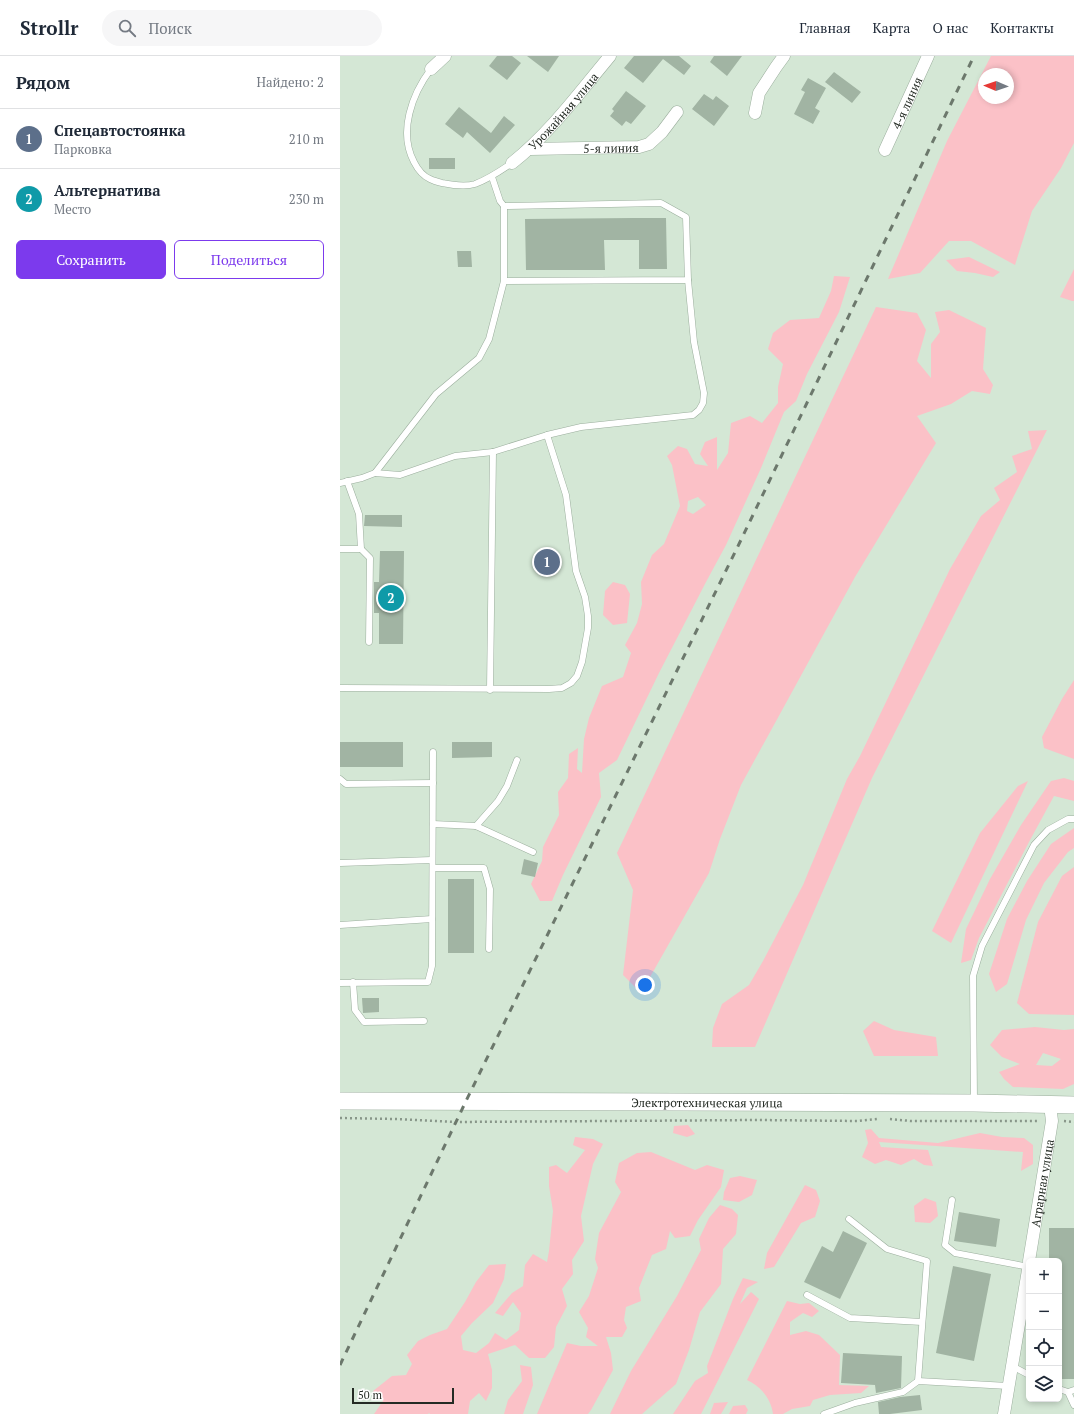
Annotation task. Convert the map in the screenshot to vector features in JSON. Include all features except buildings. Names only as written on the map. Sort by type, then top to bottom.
[{"type":"main road","name":"Электротехническая улица","points":[[340,1101],[974,1103],[1051,1113],[1074,1105]]},
{"type":"street","points":[[431,69],[445,56]]},
{"type":"street","name":"Урожайная улица","points":[[512,163],[530,149],[549,130],[610,56]]},
{"type":"street","points":[[755,113],[759,93],[784,56]]},
{"type":"street","name":"4-я линия","points":[[885,150],[928,56]]},
{"type":"street","name":"5-я линия","points":[[530,149],[644,146],[649,144],[662,132],[677,112]]},
{"type":"street","name":"Аграрная улица","points":[[1030,1258],[1051,1113]]},
{"type":"street","points":[[1004,1414],[1026,1279]]},
{"type":"lane","points":[[431,69],[423,79],[414,99],[406,129],[411,157],[419,171],[431,180],[453,186],[474,184],[492,177],[512,163]]},
{"type":"lane","points":[[375,473],[436,394],[479,358],[489,339],[504,281],[504,206],[500,201],[492,177]]},
{"type":"lane","points":[[340,483],[362,478],[375,473],[400,475],[455,456],[493,452],[547,435],[582,427],[693,415],[699,410],[703,403],[704,394],[694,342],[688,280],[686,217],[661,203],[504,206]]},
{"type":"lane","points":[[504,281],[688,280]]},
{"type":"lane","points":[[340,688],[490,690],[549,689],[562,688],[571,683],[577,676],[582,662],[588,628],[587,607],[576,571],[566,495],[547,435]]},
{"type":"lane","points":[[490,690],[493,452]]},
{"type":"lane","points":[[347,481],[359,514],[361,549],[370,558],[369,642]]},
{"type":"lane","points":[[340,549],[361,549]]},
{"type":"lane","points":[[340,983],[428,982],[432,966],[433,752]]},
{"type":"lane","points":[[476,826],[498,801],[507,786],[517,760]]},
{"type":"lane","points":[[340,779],[346,784],[433,783]]},
{"type":"lane","points":[[974,1103],[974,976],[982,946],[1034,845],[1048,830],[1068,819],[1074,819]]},
{"type":"lane","points":[[433,824],[476,826],[533,852]]},
{"type":"lane","points":[[340,863],[432,860]]},
{"type":"lane","points":[[433,868],[484,868],[490,889],[489,949]]},
{"type":"lane","points":[[340,925],[432,919]]},
{"type":"lane","points":[[353,982],[355,1010],[364,1022],[424,1021]]},
{"type":"lane","points":[[952,1200],[945,1245],[955,1253],[1026,1267]]},
{"type":"lane","points":[[850,1219],[887,1249],[927,1261],[918,1381]]},
{"type":"lane","points":[[807,1295],[850,1318],[922,1322]]},
{"type":"lane","points":[[1012,1366],[1026,1373]]},
{"type":"lane","points":[[824,1414],[855,1402],[904,1392],[918,1381],[1008,1386]]},
{"type":"lane","points":[[1071,1391],[1074,1405]]},
{"type":"path","points":[[340,1118],[456,1122],[758,1120],[858,1121],[883,1119],[911,1121],[1051,1113],[1074,1122]]},
{"type":"shaded area","points":[[991,56],[1074,56],[1074,143],[1061,168],[1032,211],[1015,265],[971,241],[949,241],[920,273],[888,279],[947,141],[978,81],[978,104],[1014,104],[1014,68],[985,68]]},
{"type":"shaded area","points":[[969,257],[1000,272],[993,277],[957,271],[946,260]]},
{"type":"shaded area","points":[[1074,269],[1074,301],[1072,301],[1060,297]]},
{"type":"shaded area","points":[[834,276],[850,277],[839,312],[807,374],[796,401],[784,412],[761,468],[726,545],[659,673],[617,760],[599,773],[601,797],[552,901],[540,901],[531,884],[542,861],[543,847],[559,815],[558,792],[568,778],[569,754],[578,748],[577,769],[582,773],[584,739],[589,718],[602,686],[623,677],[631,653],[625,645],[637,623],[642,604],[641,582],[652,555],[664,544],[680,506],[672,465],[667,456],[678,446],[687,449],[695,464],[708,466],[700,454],[705,442],[717,437],[717,470],[728,453],[731,423],[750,416],[762,423],[778,403],[778,387],[783,364],[768,349],[773,333],[790,320],[819,318],[831,291]],"holes":[[[698,497],[706,505],[693,514],[687,511],[688,501]]]},
{"type":"shaded area","points":[[876,307],[917,313],[926,330],[917,361],[931,378],[931,344],[940,332],[935,312],[949,310],[986,328],[983,369],[993,385],[990,394],[972,391],[951,404],[917,416],[936,443],[855,577],[741,785],[720,839],[709,873],[641,993],[623,975],[633,890],[617,853]]},
{"type":"shaded area","points":[[1047,430],[872,778],[755,1047],[712,1047],[713,1028],[722,1004],[749,985],[803,885],[847,779],[860,756],[950,569],[981,516],[1000,500],[994,488],[1017,472],[1012,456],[1032,449],[1028,431]]},
{"type":"shaded area","points":[[613,582],[625,585],[630,594],[627,623],[613,625],[603,615],[605,591]]},
{"type":"shaded area","points":[[1074,680],[1074,759],[1044,748],[1042,737]]},
{"type":"shaded area","points":[[1064,778],[1074,781],[1074,801],[1054,796],[979,938],[971,960],[961,963],[966,929],[990,879],[1021,825],[1051,781]]},
{"type":"shaded area","points":[[1028,781],[951,943],[932,931],[980,833],[1018,786]]},
{"type":"shaded area","points":[[1074,828],[1074,848],[1068,852],[1044,883],[1026,920],[1007,984],[996,992],[989,974],[1007,919],[1027,881],[1051,844]]},
{"type":"shaded area","points":[[1074,867],[1074,1015],[1029,1014],[1017,1003],[1038,922],[1062,876]]},
{"type":"shaded area","points":[[874,1021],[894,1030],[936,1037],[938,1056],[874,1056],[863,1031]]},
{"type":"shaded area","points":[[1035,1027],[1064,1030],[1074,1029],[1074,1084],[1063,1089],[1013,1087],[999,1072],[1020,1064],[1002,1057],[990,1045],[1002,1030]],"holes":[[[1043,1053],[1061,1059],[1052,1066],[1036,1065]]]},
{"type":"shaded area","points":[[688,1125],[695,1134],[687,1137],[673,1133],[674,1126]]},
{"type":"shaded area","points":[[871,1129],[879,1138],[938,1143],[980,1133],[1002,1137],[1024,1138],[1033,1145],[1033,1164],[1021,1171],[1023,1152],[879,1142],[881,1147],[928,1150],[933,1166],[924,1165],[914,1159],[901,1165],[886,1160],[875,1164],[862,1157],[868,1143],[865,1130]]},
{"type":"shaded area","points":[[575,1137],[593,1139],[603,1144],[593,1164],[581,1216],[584,1241],[572,1260],[573,1274],[562,1289],[567,1306],[556,1327],[554,1347],[545,1358],[529,1358],[515,1345],[488,1354],[492,1370],[492,1388],[486,1401],[479,1393],[470,1401],[468,1414],[374,1414],[383,1401],[373,1391],[392,1376],[406,1375],[412,1364],[407,1355],[418,1341],[447,1329],[476,1282],[489,1265],[506,1264],[504,1279],[493,1303],[461,1336],[463,1350],[476,1353],[489,1343],[495,1333],[506,1340],[519,1330],[521,1313],[513,1302],[503,1316],[495,1313],[512,1293],[523,1286],[525,1265],[533,1254],[547,1262],[553,1211],[549,1186],[549,1167],[556,1165],[567,1173],[585,1150],[573,1145]]},
{"type":"shaded area","points":[[651,1152],[695,1170],[707,1165],[724,1170],[721,1187],[698,1220],[690,1236],[675,1238],[670,1231],[666,1249],[652,1255],[639,1288],[641,1301],[626,1307],[624,1320],[627,1328],[622,1337],[606,1337],[611,1353],[613,1370],[588,1414],[537,1414],[567,1343],[581,1346],[598,1346],[586,1337],[588,1328],[579,1312],[589,1296],[598,1268],[595,1259],[599,1233],[621,1192],[615,1182],[619,1163],[637,1153]]},
{"type":"shaded area","points":[[740,1176],[757,1180],[752,1195],[739,1202],[723,1200],[724,1192],[730,1178]]},
{"type":"shaded area","points":[[805,1185],[816,1190],[820,1201],[815,1217],[801,1223],[774,1267],[764,1269],[767,1253]]},
{"type":"shaded area","points":[[925,1198],[936,1202],[938,1216],[930,1223],[915,1222],[914,1206]]},
{"type":"shaded area","points":[[720,1205],[732,1209],[738,1215],[736,1234],[723,1249],[721,1284],[700,1312],[689,1350],[676,1384],[642,1414],[610,1414],[631,1371],[677,1296],[701,1250],[699,1239],[709,1218]]},
{"type":"shaded area","points":[[743,1278],[758,1282],[747,1288],[740,1304],[751,1292],[759,1299],[701,1414],[673,1414],[695,1381],[708,1373],[707,1366],[733,1299]]},
{"type":"shaded area","points":[[787,1301],[800,1304],[809,1303],[819,1311],[812,1317],[803,1313],[790,1322],[790,1335],[806,1331],[819,1335],[840,1355],[839,1385],[869,1386],[861,1393],[830,1395],[813,1400],[810,1406],[792,1409],[783,1414],[773,1414],[770,1403],[764,1393],[747,1380]]},
{"type":"shaded area","points":[[520,1365],[531,1367],[533,1385],[523,1414],[504,1414],[508,1400],[522,1381]]},
{"type":"shaded area","points":[[728,1402],[721,1414],[710,1414],[714,1403]]},
{"type":"shaded area","points":[[745,1405],[748,1410],[746,1414],[729,1414],[733,1406]]},
{"type":"railway","points":[[340,1365],[466,1101],[739,544],[974,56]]},
{"type":"place","name":"Спецавтостоянка","points":[[547,562]]},
{"type":"place","name":"Альтернатива","points":[[391,598]]}]
